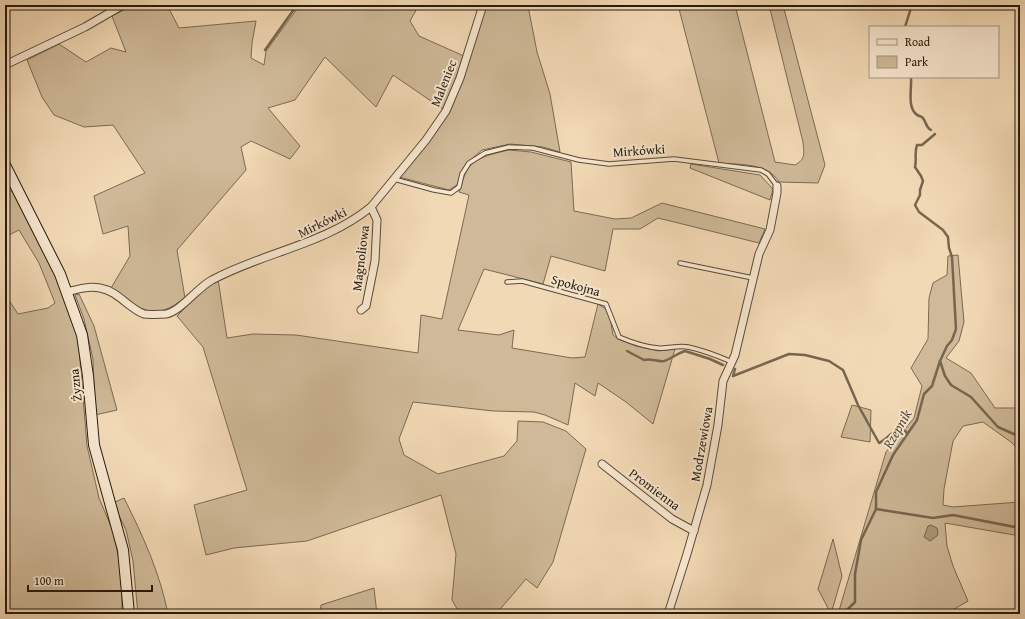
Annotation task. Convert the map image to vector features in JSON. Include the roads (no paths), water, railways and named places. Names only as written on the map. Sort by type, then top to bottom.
[{"type":"street","points":[[5,65],[85,27],[123,5]]},
{"type":"street","name":"Maleniec","points":[[394,179],[426,140],[446,111],[460,78],[483,5]]},
{"type":"street","name":"Żyzna","points":[[5,165],[60,274],[82,335],[88,376],[94,445],[123,550],[129,614]]},
{"type":"street","name":"Mirkówki","points":[[67,292],[84,288],[100,288],[112,292],[131,307],[145,314],[168,314],[210,281],[242,266],[288,251],[338,229],[362,215],[371,207],[394,179]]},
{"type":"street","name":"Modrzewiowa","points":[[668,614],[707,485],[718,425],[723,381],[732,362],[759,254],[770,230],[777,186]]},
{"type":"street","name":"Magnoliowa","points":[[361,310],[366,306],[375,261],[377,220],[371,207]]},
{"type":"street","name":"Promienna","points":[[602,464],[672,519],[694,531]]},
{"type":"lane","name":"Mirkówki","points":[[394,179],[451,193],[459,187],[462,174],[469,163],[485,152],[509,147],[533,148],[579,160],[609,164],[674,159],[761,170],[768,174],[777,186]]},
{"type":"lane","points":[[680,263],[753,278]]},
{"type":"lane","name":"Spokojna","points":[[507,282],[522,281],[606,304],[619,337],[658,349],[675,346],[688,347],[732,362]]},
{"type":"waterway","points":[[265,50],[297,5]]},
{"type":"waterway","points":[[905,26],[911,5]]},
{"type":"waterway","points":[[911,78],[910,97],[913,111],[918,116],[922,117],[931,130]]},
{"type":"waterway","points":[[935,134],[922,145],[917,145],[915,167],[923,181],[920,195],[915,205],[919,212],[943,230],[948,237],[952,257],[956,329],[952,340],[947,346],[940,361]]},
{"type":"waterway","points":[[627,351],[644,360],[649,359],[661,361],[667,360],[685,351],[723,365]]},
{"type":"waterway","points":[[735,369],[733,376],[789,354],[805,355],[829,361],[843,370],[858,405],[879,443],[901,427],[907,433]]},
{"type":"waterway","name":"Rzepnik","points":[[843,614],[855,602],[855,574],[861,540],[876,509],[876,492],[893,455],[917,420],[924,394],[932,386],[940,361],[945,376],[951,385],[971,397],[998,427],[1016,435],[1020,439]]},
{"type":"waterway","points":[[876,509],[933,518],[953,515],[1020,528]]}]
